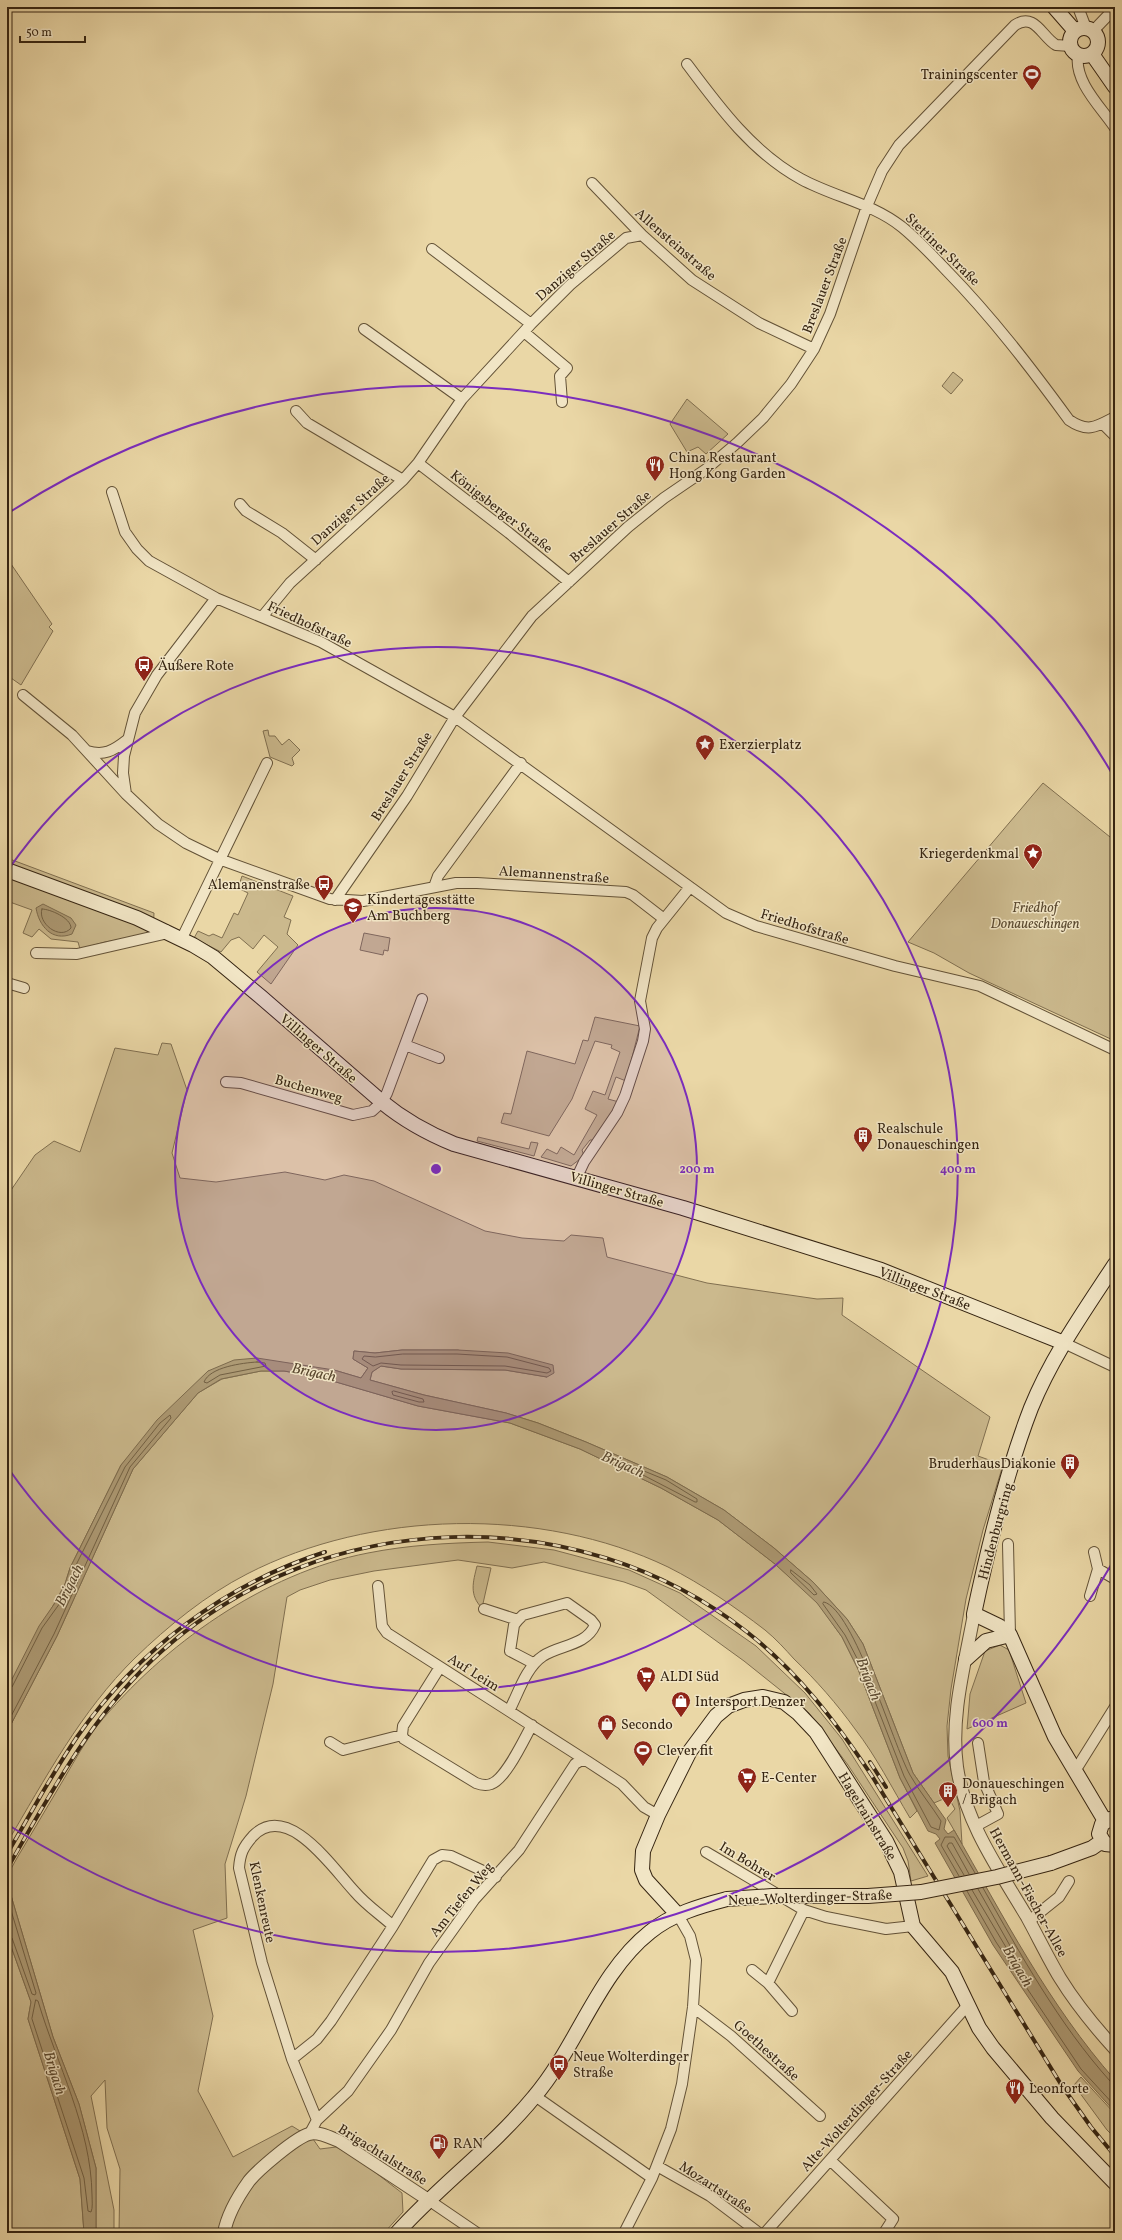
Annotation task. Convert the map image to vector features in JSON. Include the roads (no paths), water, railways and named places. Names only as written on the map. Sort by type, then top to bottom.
[{"type":"main road","points":[[1054,7],[1085,30],[1098,37],[1098,45],[1080,52]]},
{"type":"main road","points":[[1085,30],[1071,36],[1080,52],[1115,87]]},
{"type":"main road","name":"Villinger Straße","points":[[7,870],[95,901],[166,930],[213,957],[401,1118],[424,1132],[454,1144],[577,1177],[881,1270],[1064,1343]]},
{"type":"main road","name":"Hindenburgring","points":[[974,1614],[981,1579],[1011,1472],[1032,1407],[1064,1343],[1115,1264]]},
{"type":"main road","points":[[974,1614],[999,1626],[1010,1634]]},
{"type":"main road","points":[[966,1659],[986,1641],[1010,1634]]},
{"type":"main road","name":"Hindenburgring","points":[[1010,1634],[1055,1737],[1075,1771],[1110,1820]]},
{"type":"main road","name":"Hagelrainstraße","points":[[678,1915],[646,1880],[642,1870],[642,1851],[690,1750],[716,1716],[728,1706],[744,1700],[764,1697],[784,1702],[798,1713],[816,1732],[886,1841],[901,1872],[913,1926],[918,1934],[952,1972],[967,2006],[983,2033],[1005,2064],[1057,2123],[1115,2183]]},
{"type":"main road","points":[[1109,1843],[1099,1830],[1110,1820]]},
{"type":"main road","name":"Neue-Wolterdinger-Straße","points":[[397,2233],[504,2133],[535,2096],[565,2056],[602,1990],[625,1956],[649,1932],[678,1915],[727,1899],[772,1896],[868,1896],[921,1892],[997,1877],[1051,1863],[1109,1843]]},
{"type":"street","points":[[1078,7],[1085,30],[1115,8]]},
{"type":"street","name":"Breslauer Straße","points":[[335,900],[403,802],[455,717],[532,616],[628,527],[664,498],[705,470],[737,443],[763,418],[791,384],[814,349],[830,314],[867,206],[882,172],[899,145],[1015,24],[1021,21],[1031,22],[1053,44],[1080,52]]},
{"type":"street","points":[[1080,52],[1077,64],[1083,82],[1115,128]]},
{"type":"street","name":"Stettiner Straße","points":[[688,64],[711,96],[769,158],[801,179],[882,213],[917,240],[984,308],[1069,420],[1079,427],[1090,429],[1115,417]]},
{"type":"street","name":"Allensteinstraße","points":[[592,183],[642,236],[692,280],[729,305],[759,322],[814,349]]},
{"type":"street","name":"Danziger Straße","points":[[262,617],[290,583],[402,480],[418,463],[462,399],[531,324],[570,285],[626,238],[642,236]]},
{"type":"street","points":[[432,249],[531,324]]},
{"type":"street","points":[[364,329],[462,399]]},
{"type":"street","points":[[524,332],[567,368],[560,376],[562,402]]},
{"type":"street","name":"Danziger Straße","points":[[296,411],[307,423],[402,480]]},
{"type":"street","points":[[1103,424],[1115,436]]},
{"type":"street","name":"Königsberger Straße","points":[[418,463],[509,533],[569,582]]},
{"type":"street","name":"Friedhofstraße","points":[[112,492],[125,532],[137,549],[149,561],[168,573],[216,598],[321,642],[455,717],[521,763],[726,913],[743,922],[895,966],[980,986],[1115,1050]]},
{"type":"street","name":"Danziger Straße","points":[[240,504],[246,512],[282,533],[316,560]]},
{"type":"street","points":[[126,794],[123,773],[126,740],[135,713],[150,685],[201,615],[216,598]]},
{"type":"street","name":"Alemannenstraße","points":[[23,695],[62,726],[126,794],[158,824],[186,844],[219,859],[335,900],[363,901],[456,883],[626,892],[633,895],[664,919]]},
{"type":"street","points":[[87,751],[103,754],[115,749],[126,740]]},
{"type":"street","points":[[182,938],[266,763]]},
{"type":"street","points":[[434,887],[438,876],[521,763]]},
{"type":"street","points":[[577,1177],[584,1162],[617,1112],[632,1076],[645,1029],[640,1001],[650,945],[657,928],[690,887]]},
{"type":"street","points":[[36,953],[77,954],[164,934],[166,930]]},
{"type":"street","points":[[7,983],[24,988]]},
{"type":"street","points":[[382,1102],[422,999]]},
{"type":"street","points":[[405,1045],[439,1058]]},
{"type":"street","name":"Buchenweg","points":[[226,1082],[241,1083],[353,1115],[372,1111],[382,1102]]},
{"type":"street","name":"Villinger Straße","points":[[1064,1343],[1115,1367]]},
{"type":"street","name":"Hindenburgring","points":[[1008,1544],[1010,1634]]},
{"type":"street","points":[[1090,1596],[1098,1569],[1094,1552]]},
{"type":"street","points":[[1098,1569],[1115,1579]]},
{"type":"street","name":"Auf Leim","points":[[378,1586],[382,1626],[387,1633],[588,1761]]},
{"type":"street","points":[[509,1711],[534,1663],[543,1655],[571,1645],[592,1632],[595,1625],[591,1620],[567,1603],[523,1615],[514,1625],[510,1651],[534,1663]]},
{"type":"street","points":[[484,1609],[518,1620]]},
{"type":"street","name":"Hermann-Fischer-Allee","points":[[974,1614],[959,1692],[956,1728],[957,1767],[966,1799],[984,1844],[1029,1921],[1050,1961],[1077,2004],[1115,2049]]},
{"type":"street","points":[[440,1667],[403,1726],[402,1735],[404,1739],[476,1783],[487,1785],[493,1784],[502,1775],[532,1725]]},
{"type":"street","points":[[1075,1771],[1115,1707]]},
{"type":"street","points":[[330,1742],[343,1750],[402,1735]]},
{"type":"street","points":[[976,1826],[998,1814],[984,1782],[978,1743]]},
{"type":"street","name":"Am Tiefen Weg","points":[[310,2133],[317,2120],[348,2091],[391,2030],[429,1962],[474,1900],[519,1850],[567,1773],[580,1761],[588,1761]]},
{"type":"street","points":[[588,1761],[622,1784],[644,1807],[658,1815]]},
{"type":"street","name":"Klenkenreute","points":[[317,2120],[292,2059],[262,1963],[239,1868],[240,1856],[243,1847],[257,1833],[270,1827],[289,1828],[306,1838],[356,1894],[393,1926]]},
{"type":"street","name":"Im Bohrer","points":[[706,1852],[804,1910],[826,1917],[886,1929],[913,1926]]},
{"type":"street","points":[[292,2059],[317,2039],[331,2021],[393,1926],[433,1860],[442,1855],[451,1856],[496,1877]]},
{"type":"street","points":[[1029,1921],[1059,1897],[1069,1881]]},
{"type":"street","points":[[768,1983],[804,1910]]},
{"type":"street","points":[[624,2233],[652,2178],[671,2129],[682,2084],[696,1979],[695,1948],[678,1915]]},
{"type":"street","points":[[752,1970],[768,1983],[792,2011]]},
{"type":"street","name":"Alte-Wolterdinger-Straße","points":[[766,2232],[967,2006]]},
{"type":"street","name":"Goethestraße","points":[[693,2007],[731,2036],[820,2116]]},
{"type":"street","points":[[535,2096],[652,2178]]},
{"type":"street","points":[[224,2233],[226,2223],[249,2181],[284,2149],[310,2133]]},
{"type":"street","name":"Brigachtalstraße","points":[[310,2133],[324,2135],[339,2141],[430,2201]]},
{"type":"street","points":[[830,2160],[893,2219],[884,2233]]},
{"type":"street","name":"Mozartstraße","points":[[656,2166],[710,2196],[766,2232]]},
{"type":"street","points":[[430,2201],[477,2233]]},
{"type":"water","points":[[43,904],[71,918],[76,925],[72,934],[58,936],[48,931],[43,926],[36,908]]},
{"type":"water","name":"Brigach","points":[[402,1350],[458,1350],[508,1353],[553,1365],[554,1373],[547,1377],[505,1370],[401,1369],[381,1366],[372,1372],[370,1380],[424,1395],[506,1413],[538,1423],[667,1477],[724,1510],[774,1548],[813,1582],[847,1619],[863,1644],[913,1773],[946,1820],[944,1829],[948,1834],[954,1830],[1009,1927],[1048,1991],[1091,2051],[1115,2080],[1115,2112],[1078,2071],[993,1945],[935,1843],[940,1839],[936,1834],[928,1831],[900,1778],[858,1669],[842,1637],[817,1603],[775,1564],[718,1520],[661,1488],[580,1449],[510,1423],[418,1406],[319,1377],[284,1371],[261,1371],[221,1379],[198,1393],[133,1469],[57,1636],[7,1732],[7,1689],[39,1626],[57,1600],[65,1584],[70,1568],[121,1465],[157,1420],[208,1371],[234,1360],[257,1358],[334,1370],[361,1378],[368,1368],[353,1359],[354,1351],[375,1353]]},
{"type":"water","name":"Brigach","points":[[7,1882],[53,2037],[79,2104],[96,2168],[96,2233],[84,2233],[80,2179],[28,2019],[31,2002],[7,1935]]},
{"type":"railway","points":[[7,1869],[76,1753],[116,1699],[138,1674],[163,1650],[227,1603],[298,1568],[373,1546],[451,1537],[530,1541],[606,1558],[679,1588],[747,1632],[766,1647],[815,1699],[830,1717],[872,1776],[1062,2086],[1091,2127],[1115,2156]]},
{"type":"railway","points":[[7,1854],[49,1780],[77,1737],[101,1705],[127,1676],[155,1649],[186,1624],[218,1602],[252,1583],[288,1566],[325,1552]]},
{"type":"railway","points":[[870,1762],[886,1787]]},
{"type":"place","name":"Trainingscenter","points":[[1032,91]]},
{"type":"place","name":"China Restaurant Hong Kong Garden","points":[[655,482]]},
{"type":"place","name":"Äußere Rote","points":[[144,682]]},
{"type":"place","name":"Exerzierplatz","points":[[705,761]]},
{"type":"place","name":"Kriegerdenkmal","points":[[1033,870]]},
{"type":"place","name":"Alemanenstraße","points":[[324,901]]},
{"type":"place","name":"Kindertagesstätte Am Buchberg","points":[[353,924]]},
{"type":"place","name":"Realschule Donaueschingen","points":[[863,1153]]},
{"type":"place","name":"BruderhausDiakonie","points":[[1070,1480]]},
{"type":"place","name":"ALDI Süd","points":[[646,1693]]},
{"type":"place","name":"Intersport Denzer","points":[[681,1718]]},
{"type":"place","name":"Secondo","points":[[607,1741]]},
{"type":"place","name":"Clever fit","points":[[643,1767]]},
{"type":"place","name":"E-Center","points":[[747,1794]]},
{"type":"place","name":"Donaueschingen / Brigach","points":[[948,1808]]},
{"type":"place","name":"Neue Wolterdinger Straße","points":[[559,2081]]},
{"type":"place","name":"Leonforte","points":[[1015,2105]]},
{"type":"place","name":"RAN","points":[[439,2160]]},
{"type":"park label","name":"Friedhof Donaueschingen","points":[[1035,916]]}]
